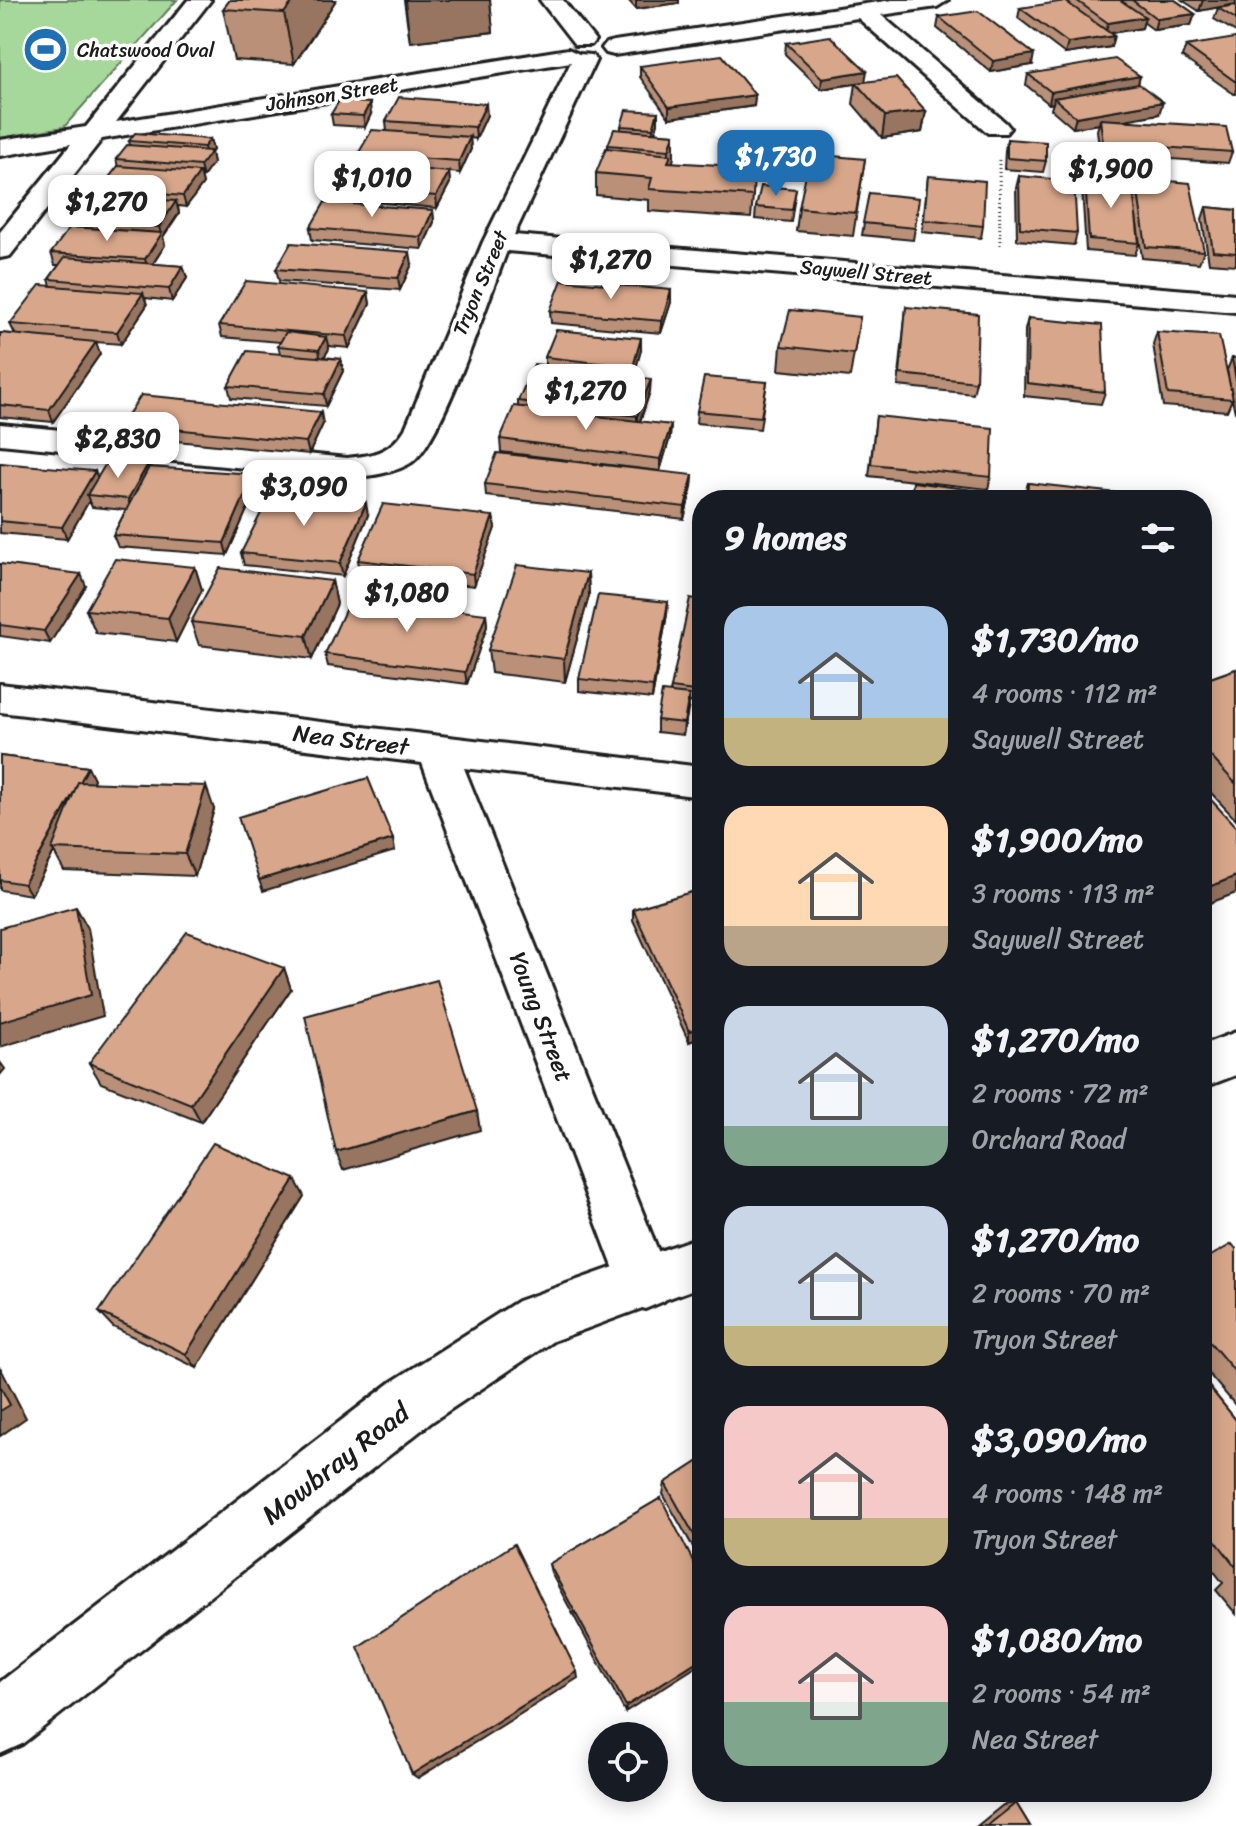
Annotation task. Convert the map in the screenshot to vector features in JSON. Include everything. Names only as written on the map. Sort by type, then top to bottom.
[{"type":"street","points":[[0,250],[200,0]]},
{"type":"street","points":[[551,0],[577,60]]},
{"type":"street","points":[[864,12],[937,0]]},
{"type":"street","points":[[864,12],[997,128]]},
{"type":"street","name":"Johnson Street","points":[[0,148],[495,68],[543,74],[577,60],[603,41],[614,48],[864,12]]},
{"type":"street","name":"Tryon Street","points":[[0,434],[347,468],[396,459],[412,446],[577,60]]},
{"type":"street","name":"Saywell Street","points":[[497,242],[1236,303]]},
{"type":"street","name":"Nea Street","points":[[0,698],[692,781]]},
{"type":"street","name":"Young Street","points":[[437,751],[645,1283]]},
{"type":"street","points":[[1212,1063],[1236,1053]]},
{"type":"street","name":"Mowbray Road","points":[[0,1722],[413,1401],[537,1320],[692,1265]]},
{"type":"path","points":[[997,128],[1002,283]]},
{"type":"green space","points":[[0,0],[177,0],[64,127],[0,138]]},
{"type":"building","points":[[230,0],[294,0],[284,13],[223,9]]},
{"type":"building","points":[[1076,0],[1120,0],[1145,17],[1108,23]]},
{"type":"building","points":[[1132,0],[1175,0],[1195,14],[1157,19]]},
{"type":"building","points":[[1065,1],[1114,36],[1068,43],[1020,8]]},
{"type":"building","points":[[1236,5],[1236,19],[1218,8]]},
{"type":"building","points":[[978,11],[1034,54],[993,61],[939,17]]},
{"type":"building","points":[[830,36],[867,71],[822,78],[786,43]]},
{"type":"building","points":[[1235,38],[1236,82],[1186,46]]},
{"type":"building","points":[[722,55],[755,95],[669,107],[640,66]]},
{"type":"building","points":[[1115,59],[1140,76],[1051,92],[1028,74]]},
{"type":"building","points":[[896,78],[926,111],[885,116],[856,83]]},
{"type":"building","points":[[1139,84],[1163,102],[1076,117],[1054,98]]},
{"type":"building","points":[[399,97],[486,104],[475,127],[386,121]]},
{"type":"building","points":[[339,101],[370,103],[363,116],[331,114]]},
{"type":"building","points":[[626,110],[658,112],[653,128],[621,126]]},
{"type":"building","points":[[1100,119],[1226,127],[1232,152],[1103,143]]},
{"type":"building","points":[[614,129],[674,134],[669,150],[608,145]]},
{"type":"building","points":[[372,130],[470,137],[459,161],[358,154]]},
{"type":"building","points":[[135,133],[210,139],[204,147],[129,141]]},
{"type":"building","points":[[1007,139],[1046,142],[1046,161],[1007,158]]},
{"type":"building","points":[[127,145],[211,151],[200,166],[116,159]]},
{"type":"building","points":[[606,148],[671,155],[668,162],[754,167],[753,196],[649,189],[652,178],[596,173]]},
{"type":"building","points":[[810,154],[865,159],[856,213],[799,208]]},
{"type":"building","points":[[355,163],[449,172],[436,196],[339,187]]},
{"type":"building","points":[[118,166],[200,172],[183,196],[100,189]]},
{"type":"building","points":[[928,176],[985,181],[983,226],[924,220]]},
{"type":"building","points":[[1019,176],[1074,181],[1077,233],[1020,228]]},
{"type":"building","points":[[1085,177],[1132,180],[1139,243],[1089,239]]},
{"type":"building","points":[[1136,178],[1190,183],[1204,251],[1146,247]]},
{"type":"building","points":[[761,186],[796,189],[792,210],[756,207]]},
{"type":"building","points":[[869,193],[919,198],[915,228],[863,223]]},
{"type":"building","points":[[96,196],[176,201],[159,227],[77,220]]},
{"type":"building","points":[[325,202],[433,210],[421,237],[310,228]]},
{"type":"building","points":[[1206,207],[1236,210],[1236,253],[1213,251]]},
{"type":"building","points":[[70,227],[162,233],[145,259],[51,253]]},
{"type":"building","points":[[291,243],[410,252],[398,278],[276,269]]},
{"type":"building","points":[[65,257],[183,266],[169,289],[49,279]]},
{"type":"building","points":[[562,280],[671,290],[662,321],[550,311]]},
{"type":"building","points":[[246,281],[368,292],[346,336],[219,325]]},
{"type":"building","points":[[40,285],[143,293],[117,332],[10,324]]},
{"type":"building","points":[[906,307],[978,314],[976,382],[900,374]]},
{"type":"building","points":[[790,310],[860,317],[854,354],[781,346]]},
{"type":"building","points":[[1028,318],[1102,325],[1105,392],[1027,383]]},
{"type":"building","points":[[556,330],[641,338],[633,367],[545,357]]},
{"type":"building","points":[[286,332],[326,337],[319,350],[278,346]]},
{"type":"building","points":[[1157,332],[1219,336],[1233,399],[1168,394]]},
{"type":"building","points":[[0,333],[96,342],[49,410],[0,405]]},
{"type":"building","points":[[247,351],[341,359],[324,394],[228,386]]},
{"type":"building","points":[[1232,358],[1236,358],[1236,380]]},
{"type":"building","points":[[534,364],[651,379],[637,416],[518,401]]},
{"type":"building","points":[[704,377],[767,382],[761,417],[697,411]]},
{"type":"building","points":[[141,395],[321,412],[306,442],[122,424]]},
{"type":"building","points":[[514,406],[671,425],[660,459],[500,439]]},
{"type":"building","points":[[876,416],[993,428],[991,477],[871,464]]},
{"type":"building","points":[[497,453],[693,475],[685,507],[485,484]]},
{"type":"building","points":[[108,460],[148,464],[128,499],[87,495]]},
{"type":"building","points":[[0,463],[95,471],[62,527],[0,521]]},
{"type":"building","points":[[149,467],[254,474],[224,543],[113,535]]},
{"type":"building","points":[[913,482],[974,490],[912,490]]},
{"type":"building","points":[[1028,483],[1090,490],[1028,490]]},
{"type":"building","points":[[271,493],[366,503],[340,563],[241,553]]},
{"type":"building","points":[[383,504],[493,516],[473,574],[358,560]]},
{"type":"building","points":[[115,559],[195,567],[168,618],[86,610]]},
{"type":"building","points":[[0,564],[81,574],[44,631],[0,625]]},
{"type":"building","points":[[517,565],[588,573],[564,659],[488,650]]},
{"type":"building","points":[[220,568],[332,581],[306,636],[191,622]]},
{"type":"building","points":[[598,595],[668,602],[653,687],[579,679]]},
{"type":"building","points":[[351,597],[486,614],[465,672],[325,654]]},
{"type":"building","points":[[690,598],[692,598],[692,691],[671,688]]},
{"type":"building","points":[[1236,669],[1236,784],[1212,758],[1212,677]]},
{"type":"building","points":[[662,692],[689,695],[684,723],[657,720]]},
{"type":"building","points":[[0,756],[88,767],[24,884],[0,880]]},
{"type":"building","points":[[368,778],[393,839],[259,880],[238,817]]},
{"type":"building","points":[[78,782],[206,786],[185,854],[52,849]]},
{"type":"building","points":[[1212,801],[1236,827],[1236,876],[1212,886]]},
{"type":"building","points":[[692,892],[692,1030],[689,1031],[633,909]]},
{"type":"building","points":[[76,907],[91,995],[0,1022],[0,928]]},
{"type":"building","points":[[187,932],[284,968],[191,1104],[89,1063]]},
{"type":"building","points":[[437,980],[477,1111],[336,1152],[305,1016]]},
{"type":"building","points":[[213,1143],[295,1179],[186,1354],[99,1312]]},
{"type":"building","points":[[1232,1244],[1236,1249],[1236,1373],[1212,1345],[1212,1255]]},
{"type":"building","points":[[0,1386],[10,1405],[0,1411]]},
{"type":"building","points":[[1212,1390],[1236,1420],[1236,1567],[1212,1536]]},
{"type":"building","points":[[692,1465],[692,1531],[665,1483]]},
{"type":"building","points":[[661,1498],[692,1559],[692,1664],[626,1706],[549,1564]]},
{"type":"building","points":[[514,1544],[577,1672],[412,1774],[358,1647]]},
{"type":"building","points":[[1016,1803],[1030,1826],[987,1826]]},
{"type":"place","name":"Chatswood Oval","points":[[46,50]]}]
